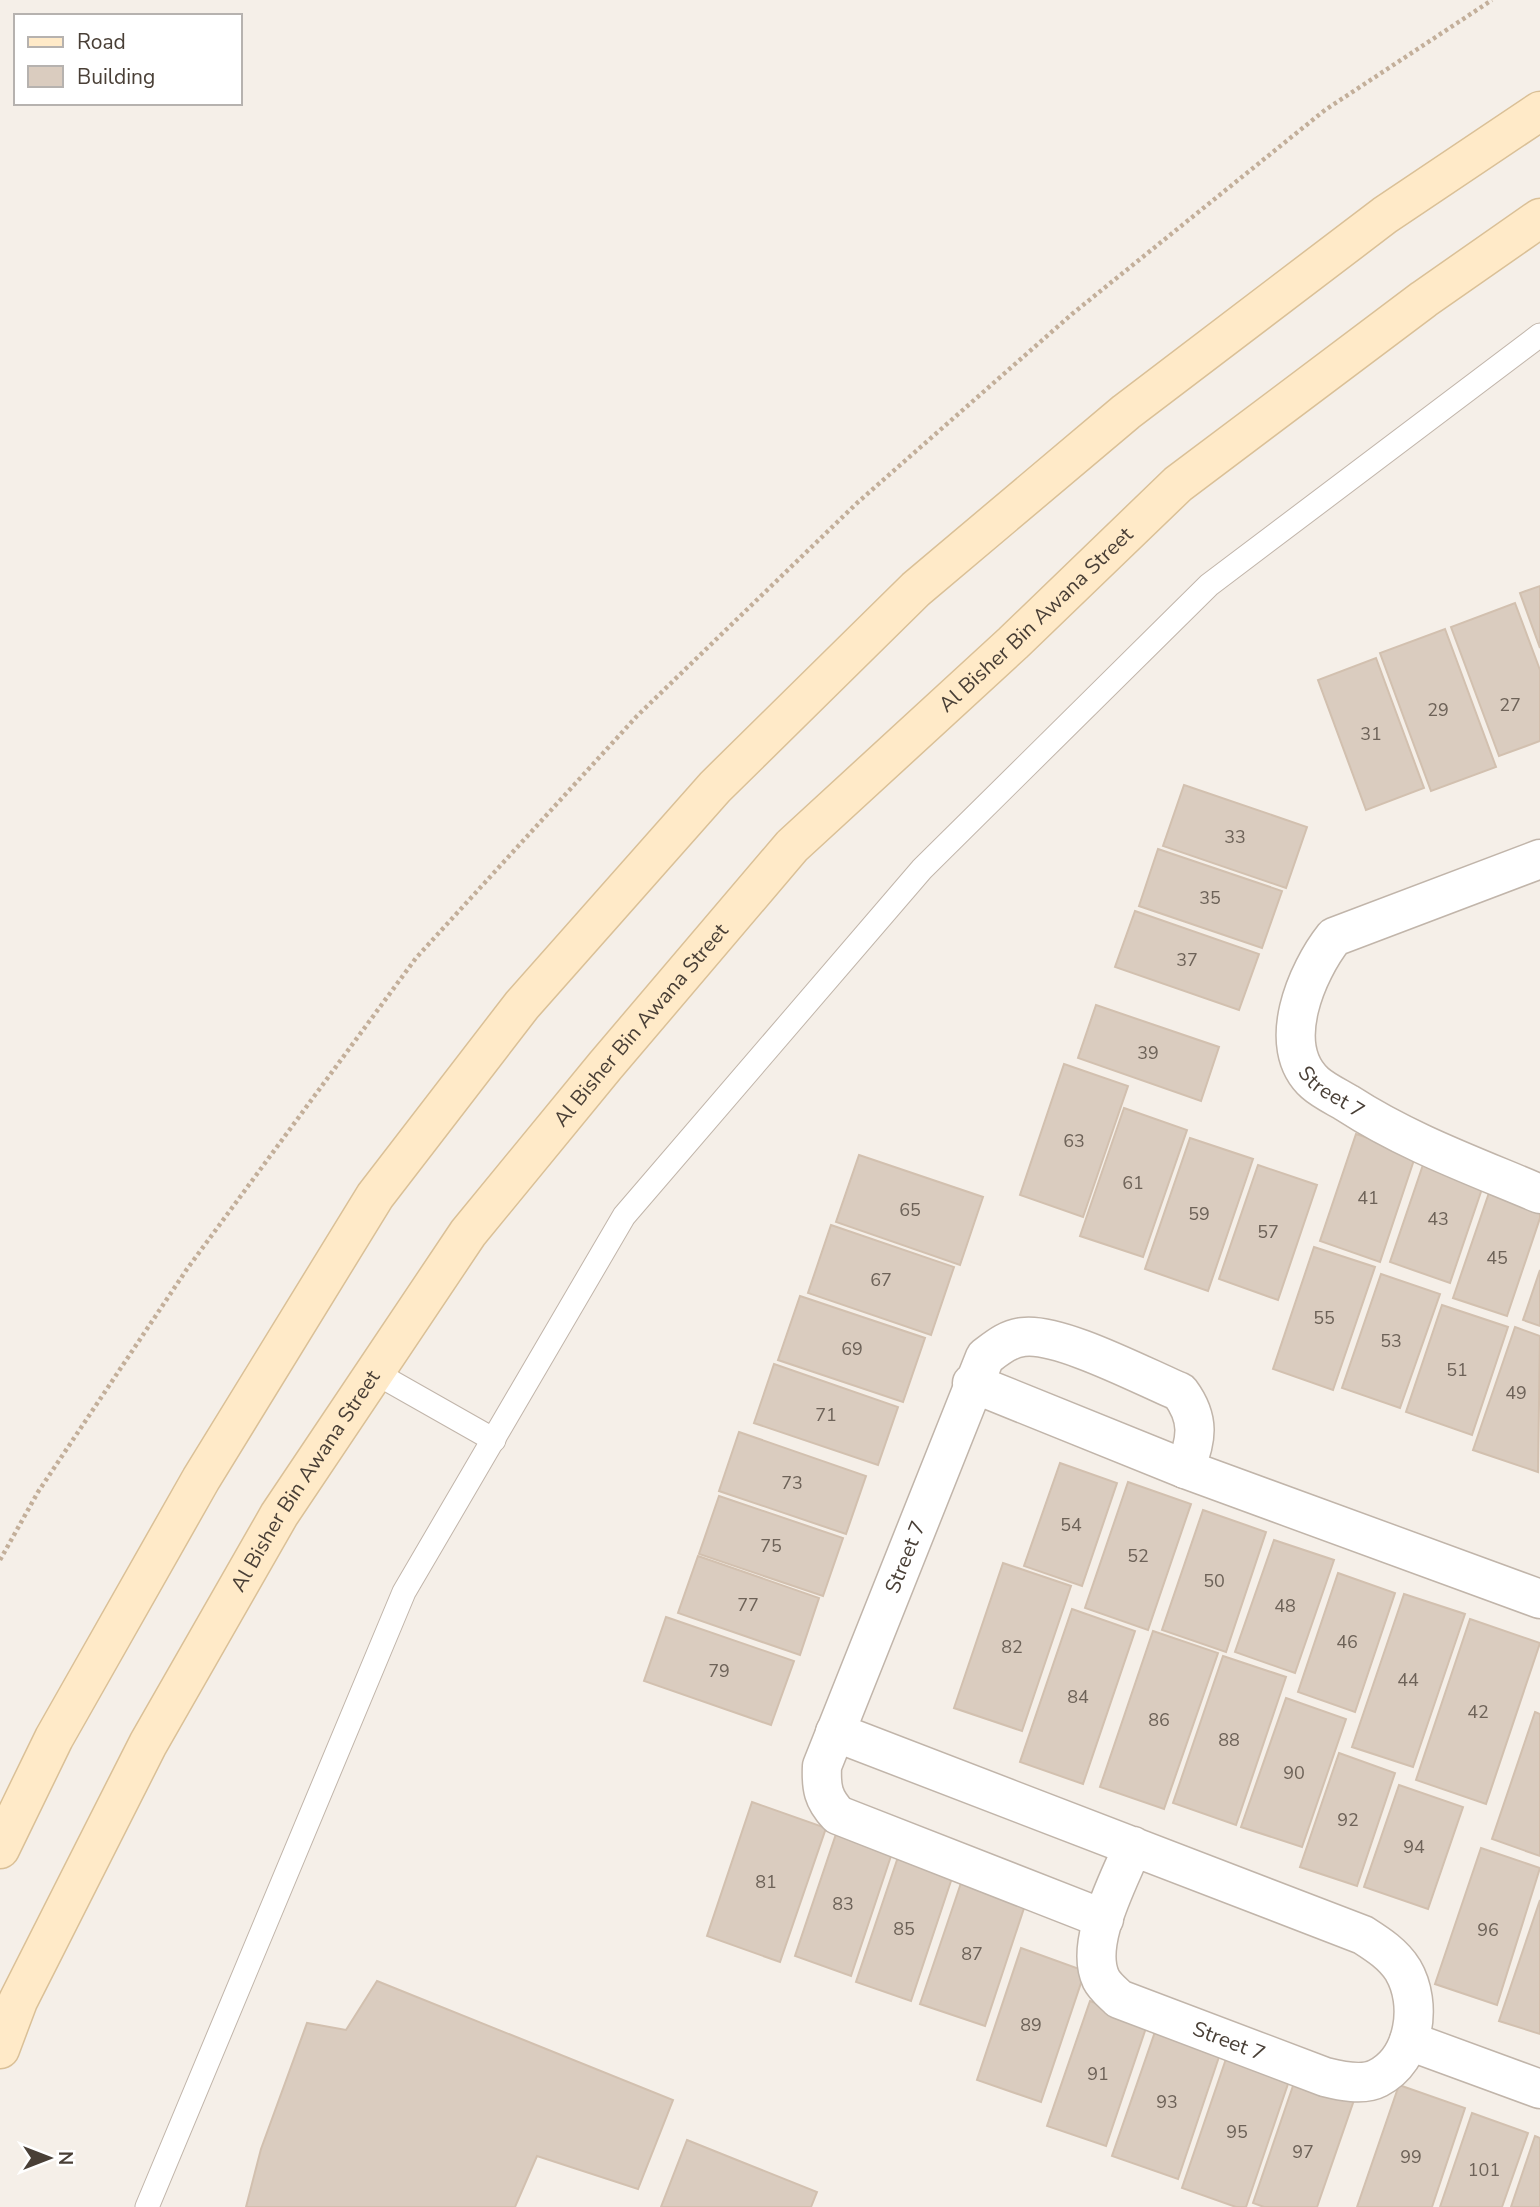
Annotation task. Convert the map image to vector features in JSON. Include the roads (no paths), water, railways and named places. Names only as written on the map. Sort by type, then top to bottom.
[{"type":"main road","points":[[0,1849],[54,1738],[201,1479],[375,1196],[522,1005],[696,807],[916,589],[1126,412],[1385,215],[1540,111]]},
{"type":"main road","name":"Al Bisher Bin Awana Street","points":[[0,2049],[18,2001],[148,1744],[278,1515],[468,1233],[792,846],[1013,643],[1178,484],[1423,299],[1540,219]]},
{"type":"street","name":"Street 7","points":[[1540,859],[1334,937],[1318,956],[1303,991],[1296,1027],[1300,1059],[1314,1082],[1388,1130],[1540,1194]]},
{"type":"street","name":"Street 7","points":[[1104,1919],[838,1815],[826,1802],[821,1787],[822,1766],[972,1383],[985,1357],[1005,1342],[1024,1337],[1051,1339],[1180,1392],[1191,1407],[1196,1424],[1195,1444],[1185,1469]]},
{"type":"street","points":[[972,1383],[1185,1469],[1540,1600]]},
{"type":"street","name":"Street 7","points":[[835,1732],[1133,1846],[1363,1934],[1382,1947],[1402,1969],[1413,1993],[1415,2013],[1409,2041],[1396,2066],[1376,2080],[1347,2082],[1325,2077],[1119,1999],[1102,1982],[1096,1963],[1096,1943],[1133,1846]]},
{"type":"street","points":[[1409,2041],[1540,2089]]},
{"type":"lane","points":[[146,2207],[404,1592],[624,1216],[922,869],[1209,585],[1540,335]]},
{"type":"lane","points":[[374,1372],[494,1440]]}]
